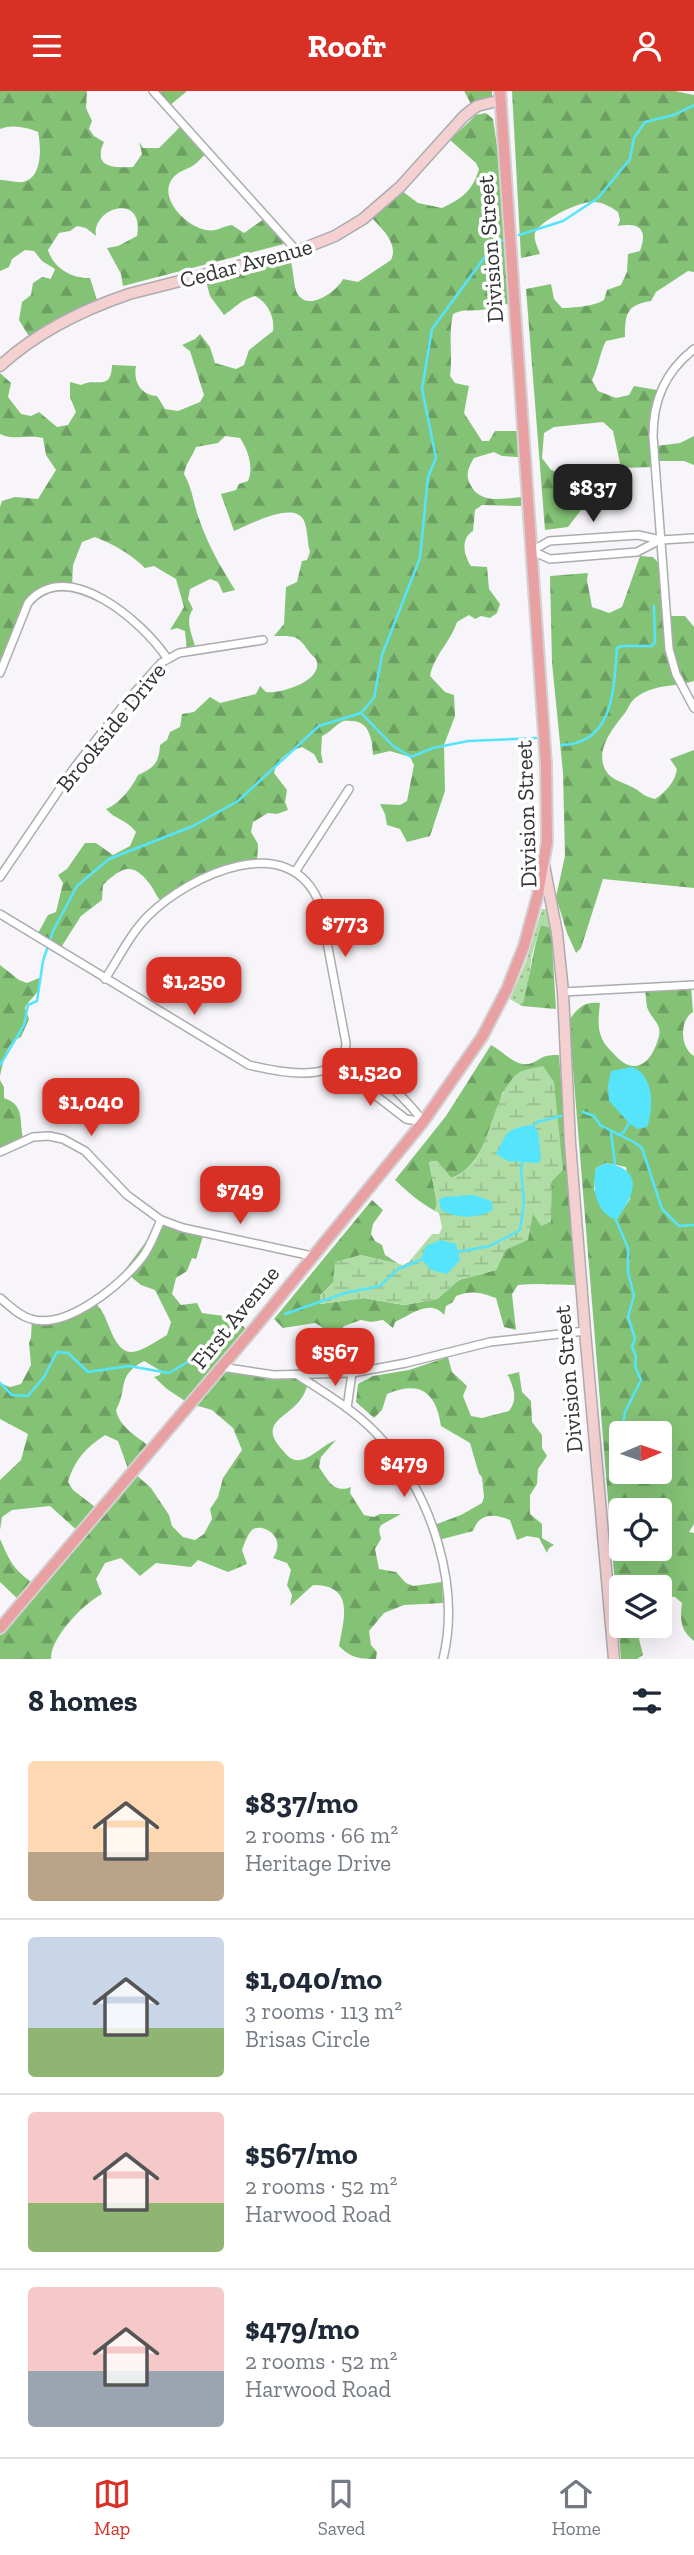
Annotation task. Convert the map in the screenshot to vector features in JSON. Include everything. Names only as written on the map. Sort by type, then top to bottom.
[{"type":"main road","name":"Cedar Avenue","points":[[0,366],[31,341],[57,325],[106,302],[326,241],[363,219],[400,187],[457,123],[477,106],[501,96]]},
{"type":"main road","name":"Division Street","points":[[501,96],[546,764],[547,842],[544,864],[557,933],[563,992],[570,1143],[614,1659]]},
{"type":"main road","name":"First Avenue","points":[[0,1629],[423,1122],[482,1037],[507,989],[524,946],[544,864]]},
{"type":"street","points":[[153,91],[297,251]]},
{"type":"street","points":[[694,349],[669,375],[657,398],[653,436],[669,649],[676,674],[694,708]]},
{"type":"street","points":[[532,551],[549,541],[638,535],[661,540],[694,538]]},
{"type":"street","points":[[532,551],[551,559],[637,552],[661,540]]},
{"type":"street","points":[[0,673],[28,603],[42,589],[52,586],[73,587],[103,600],[136,623],[167,658]]},
{"type":"street","name":"Brookside Drive","points":[[0,877],[74,768],[125,702],[167,658],[178,653],[263,640]]},
{"type":"street","points":[[295,872],[349,789]]},
{"type":"street","points":[[105,979],[140,925],[167,900],[188,886],[215,873],[249,865],[274,864],[295,872],[317,897],[323,915],[346,1043],[344,1060],[349,1075],[406,1119],[423,1122]]},
{"type":"street","points":[[0,914],[249,1065],[286,1072],[323,1071],[344,1060],[360,1063],[413,1106],[423,1122]]},
{"type":"street","points":[[563,992],[694,985]]},
{"type":"street","points":[[0,1152],[41,1136],[71,1142],[85,1151],[127,1195],[161,1220],[183,1228],[312,1256]]},
{"type":"street","points":[[0,1298],[29,1319],[49,1321],[68,1317],[88,1305],[140,1260],[161,1220]]},
{"type":"street","points":[[221,1367],[247,1373],[352,1373],[490,1342],[585,1331]]},
{"type":"street","points":[[347,1408],[352,1373]]},
{"type":"street","points":[[299,1375],[347,1408],[384,1441],[406,1473],[425,1509],[438,1545],[447,1586],[448,1619],[443,1659]]},
{"type":"green space","points":[[0,91],[87,91],[86,108],[92,121],[89,129],[104,142],[101,157],[103,162],[112,166],[133,167],[142,154],[139,142],[143,148],[159,148],[181,126],[206,154],[194,165],[179,172],[169,187],[172,203],[183,218],[199,228],[217,230],[232,225],[244,233],[264,219],[284,244],[123,286],[121,274],[107,248],[118,246],[137,236],[137,222],[133,213],[126,209],[109,212],[101,218],[96,236],[86,228],[77,226],[70,231],[59,233],[48,250],[54,262],[64,271],[90,278],[98,303],[30,338],[19,320],[22,302],[31,295],[33,283],[42,277],[51,279],[55,269],[42,261],[34,251],[25,250],[12,259],[9,267],[0,271],[0,180],[23,182],[30,179],[37,168],[40,145],[38,132],[19,127],[0,129]]},
{"type":"green space","points":[[153,91],[187,91],[168,107]]},
{"type":"green space","points":[[464,91],[492,91],[492,96],[471,104]]},
{"type":"green space","points":[[512,91],[675,91],[694,95],[694,272],[688,271],[656,292],[651,301],[637,305],[629,311],[625,337],[606,341],[592,380],[598,391],[616,398],[629,395],[634,386],[657,390],[654,399],[653,441],[656,446],[680,443],[694,436],[694,465],[684,461],[656,461],[653,467],[621,468],[613,431],[603,422],[554,427],[544,433],[542,458],[551,470],[569,475],[573,499],[581,510],[568,527],[545,530],[526,289],[551,284],[554,299],[562,308],[600,302],[604,300],[607,290],[621,285],[627,272],[628,254],[640,251],[643,237],[637,226],[618,226],[618,212],[613,208],[600,203],[587,203],[561,212],[538,228],[535,241],[540,254],[521,258]]},
{"type":"green space","points":[[486,113],[493,119],[498,152],[509,304],[453,314],[450,376],[455,383],[469,386],[464,413],[482,441],[489,441],[495,431],[517,431],[518,457],[502,456],[494,452],[474,458],[468,471],[470,484],[479,495],[492,499],[521,497],[521,506],[482,505],[475,510],[473,531],[466,538],[465,553],[471,566],[487,567],[489,589],[500,604],[497,613],[490,618],[481,616],[475,619],[469,615],[457,622],[432,669],[430,676],[445,692],[454,695],[455,716],[444,745],[445,791],[430,836],[407,842],[400,829],[387,825],[380,804],[400,805],[407,801],[414,765],[410,757],[390,751],[373,755],[371,738],[366,728],[357,722],[344,721],[322,736],[323,763],[319,763],[314,754],[302,747],[280,760],[274,773],[287,790],[285,802],[288,810],[277,814],[268,813],[253,822],[251,832],[258,844],[257,863],[238,866],[161,901],[137,871],[120,871],[103,885],[102,900],[81,916],[60,949],[37,935],[48,915],[56,912],[63,883],[58,875],[67,869],[85,843],[96,843],[113,855],[130,846],[136,832],[106,809],[125,795],[138,775],[155,764],[160,745],[167,740],[170,732],[180,727],[182,714],[194,712],[210,697],[220,703],[256,694],[260,686],[266,692],[280,691],[298,685],[313,675],[317,662],[299,640],[274,636],[284,624],[286,587],[297,582],[302,561],[307,560],[310,552],[305,522],[297,514],[290,512],[270,516],[234,531],[221,494],[236,490],[239,484],[248,481],[250,464],[240,438],[225,436],[218,443],[196,447],[184,474],[205,536],[235,590],[223,593],[218,582],[210,579],[190,589],[188,599],[193,609],[189,624],[196,650],[187,650],[185,631],[177,628],[170,630],[184,607],[176,579],[154,566],[145,568],[122,550],[95,537],[82,542],[73,565],[72,586],[46,587],[24,601],[0,661],[0,507],[2,501],[15,497],[38,499],[56,470],[46,455],[43,438],[0,434],[0,373],[11,383],[8,397],[21,414],[31,416],[39,412],[57,427],[68,425],[76,412],[70,397],[70,382],[81,385],[106,381],[112,365],[136,366],[139,387],[157,396],[165,409],[178,411],[200,402],[204,395],[190,351],[182,345],[200,334],[210,347],[215,363],[236,369],[244,365],[249,350],[273,331],[272,316],[260,299],[255,296],[241,302],[224,315],[210,296],[206,281],[290,259],[297,293],[302,299],[315,301],[322,298],[343,279],[358,282],[391,260],[391,242],[370,216],[398,188],[418,203],[442,208],[470,188],[479,169],[476,163],[450,140],[476,115]]},
{"type":"green space","points":[[640,556],[653,557],[663,568],[666,616],[685,616],[694,627],[694,681],[651,689],[636,698],[606,740],[603,763],[611,777],[655,799],[666,790],[674,778],[677,769],[670,759],[694,750],[694,888],[603,879],[581,948],[576,953],[556,897],[565,856],[563,773],[552,663],[550,576],[588,573],[592,607],[609,613],[622,607]]},
{"type":"green space","points":[[542,909],[546,909],[551,928],[541,925],[532,954],[522,1006],[510,999],[526,962]]},
{"type":"green space","points":[[541,925],[551,928],[556,1009],[522,1006]]},
{"type":"green space","points":[[0,965],[19,980],[27,983],[39,978],[40,983],[38,991],[25,1008],[29,1019],[21,1037],[8,1048],[0,1076]]},
{"type":"green space","points":[[691,987],[693,1012],[685,1021],[683,1034],[686,1047],[694,1056],[694,1524],[689,1532],[694,1533],[694,1641],[689,1637],[681,1619],[682,1603],[672,1597],[672,1575],[614,1575],[613,1561],[672,1561],[672,1498],[609,1498],[609,1512],[569,1020],[582,1006],[600,1003],[599,1028],[602,1039],[622,1061],[636,1066],[652,1054],[659,1036],[657,1024],[647,1007],[645,990]],"holes":[[[606,1163],[626,1167],[630,1199],[616,1220],[594,1190],[596,1168]]]},
{"type":"green space","points":[[491,1045],[521,1064],[559,1055],[577,1285],[518,1285],[512,1294],[516,1330],[504,1327],[496,1298],[471,1292],[456,1296],[453,1302],[446,1306],[444,1315],[433,1308],[420,1309],[395,1322],[393,1328],[383,1320],[361,1320],[344,1326],[339,1334],[325,1336],[322,1327],[315,1323],[283,1328],[274,1319],[372,1200],[383,1210],[373,1224],[371,1234],[375,1241],[382,1245],[385,1255],[399,1264],[360,1255],[320,1296],[320,1304],[364,1298],[404,1305],[437,1299],[459,1280],[496,1270],[505,1250],[533,1213],[552,1181],[503,1091],[479,1154],[462,1173],[451,1178],[437,1161],[429,1162],[437,1203],[435,1211],[395,1180],[446,1116]]},
{"type":"green space","points":[[543,1066],[554,1082],[563,1170],[552,1181],[551,1222],[541,1226],[533,1214],[528,1240],[505,1250],[496,1270],[459,1280],[437,1299],[404,1305],[364,1298],[320,1304],[320,1296],[333,1283],[335,1262],[360,1255],[403,1265],[409,1262],[432,1234],[439,1234],[442,1228],[439,1213],[435,1211],[437,1203],[429,1162],[437,1161],[451,1178],[464,1171],[475,1161],[508,1085],[520,1072]]},
{"type":"green space","points":[[0,1080],[4,1087],[4,1098],[15,1105],[20,1114],[23,1138],[0,1148]]},
{"type":"green space","points":[[160,1223],[204,1233],[196,1259],[192,1258],[187,1271],[176,1278],[172,1294],[181,1305],[197,1303],[202,1313],[231,1317],[249,1331],[222,1363],[238,1372],[308,1374],[303,1397],[273,1428],[275,1440],[287,1455],[296,1460],[312,1455],[336,1440],[321,1457],[319,1467],[329,1481],[340,1489],[351,1487],[350,1493],[364,1515],[374,1517],[380,1514],[401,1514],[381,1525],[379,1530],[381,1539],[375,1549],[379,1569],[396,1572],[406,1583],[413,1586],[442,1582],[443,1603],[404,1605],[384,1613],[369,1631],[371,1645],[377,1652],[376,1659],[356,1657],[339,1646],[344,1605],[335,1591],[326,1586],[313,1585],[290,1606],[292,1595],[287,1585],[291,1570],[287,1563],[273,1558],[277,1543],[272,1533],[256,1528],[252,1530],[242,1550],[247,1564],[228,1572],[198,1560],[191,1567],[156,1563],[140,1576],[121,1558],[105,1563],[96,1579],[102,1594],[69,1622],[56,1641],[51,1659],[0,1659],[0,1629],[21,1602],[0,1582],[0,1539],[13,1565],[34,1584],[80,1533],[50,1506],[12,1510],[2,1517],[0,1530],[0,1480],[21,1460],[28,1434],[0,1419],[0,1383],[10,1387],[21,1384],[31,1365],[29,1343],[32,1318],[60,1316],[92,1299],[124,1350],[137,1351],[167,1335],[171,1322],[155,1290],[141,1285],[124,1271]],"holes":[[[144,1361],[161,1371],[160,1375],[154,1377],[167,1389],[188,1403],[212,1410],[233,1428],[242,1450],[223,1478],[218,1497],[210,1509],[212,1519],[204,1534],[195,1540],[183,1537],[172,1526],[169,1515],[151,1488],[133,1472],[150,1447],[125,1427],[116,1410],[126,1377]],[[105,1435],[118,1441],[130,1474],[99,1510],[73,1490],[68,1482],[82,1455]]]},
{"type":"green space","points":[[448,1357],[452,1372],[467,1386],[463,1396],[471,1416],[482,1418],[509,1411],[514,1394],[507,1375],[519,1372],[522,1392],[531,1401],[532,1422],[542,1435],[542,1448],[547,1456],[538,1469],[537,1484],[530,1495],[530,1514],[542,1524],[542,1538],[554,1545],[547,1553],[539,1538],[527,1536],[517,1540],[510,1520],[498,1516],[483,1518],[473,1531],[435,1541],[429,1527],[461,1515],[482,1503],[482,1477],[470,1443],[441,1426],[439,1414],[430,1397],[417,1389],[409,1388],[387,1394],[382,1410],[374,1418],[356,1402],[358,1384],[373,1376],[409,1370]]},
{"type":"green space","points":[[619,1638],[639,1638],[643,1655],[637,1659],[621,1659]]},
{"type":"water","points":[[632,1067],[645,1077],[651,1101],[647,1127],[637,1129],[609,1101],[611,1071]]},
{"type":"water","points":[[532,1125],[538,1131],[541,1160],[538,1163],[508,1161],[496,1154],[509,1132]]},
{"type":"water","points":[[606,1163],[627,1171],[633,1185],[628,1202],[616,1220],[603,1211],[595,1191],[596,1168]]},
{"type":"water","points":[[474,1195],[491,1201],[493,1210],[467,1217],[441,1210],[439,1200],[443,1197]]},
{"type":"water","points":[[441,1240],[456,1244],[460,1260],[447,1274],[431,1270],[421,1259],[426,1246]]},
{"type":"waterway","points":[[519,235],[563,221],[598,198],[630,159],[634,138],[645,122],[674,115],[694,105]]},
{"type":"waterway","points":[[0,1065],[24,1025],[28,1005],[37,1001],[43,961],[53,931],[77,886],[109,859],[193,826],[238,801],[319,726],[361,713],[374,698],[382,655],[420,558],[428,477],[436,458],[422,389],[432,329],[493,246],[503,240]]},
{"type":"waterway","points":[[561,745],[578,742],[592,735],[601,724],[612,696],[617,648],[652,646],[655,642],[654,606]]},
{"type":"waterway","points":[[361,713],[393,746],[411,757],[433,748],[468,741],[536,738]]},
{"type":"waterway","points":[[583,1112],[594,1116],[600,1125],[642,1148],[662,1209],[679,1226],[694,1225]]},
{"type":"waterway","points":[[531,1128],[537,1122],[561,1116]]},
{"type":"waterway","points":[[618,1135],[624,1132],[629,1123]]},
{"type":"waterway","points":[[611,1133],[615,1164]]},
{"type":"waterway","points":[[457,1252],[490,1246],[520,1230],[524,1202],[521,1170],[523,1158]]},
{"type":"waterway","points":[[616,1220],[628,1248],[628,1272],[634,1296],[628,1317],[635,1338],[632,1347],[636,1356],[635,1366],[641,1380],[625,1412],[624,1421]]},
{"type":"waterway","points":[[285,1314],[345,1293],[380,1286],[398,1269],[423,1259]]},
{"type":"waterway","points":[[0,1383],[12,1395],[28,1396],[44,1377],[57,1352],[68,1353],[88,1372],[129,1366],[169,1373],[238,1326]]}]
